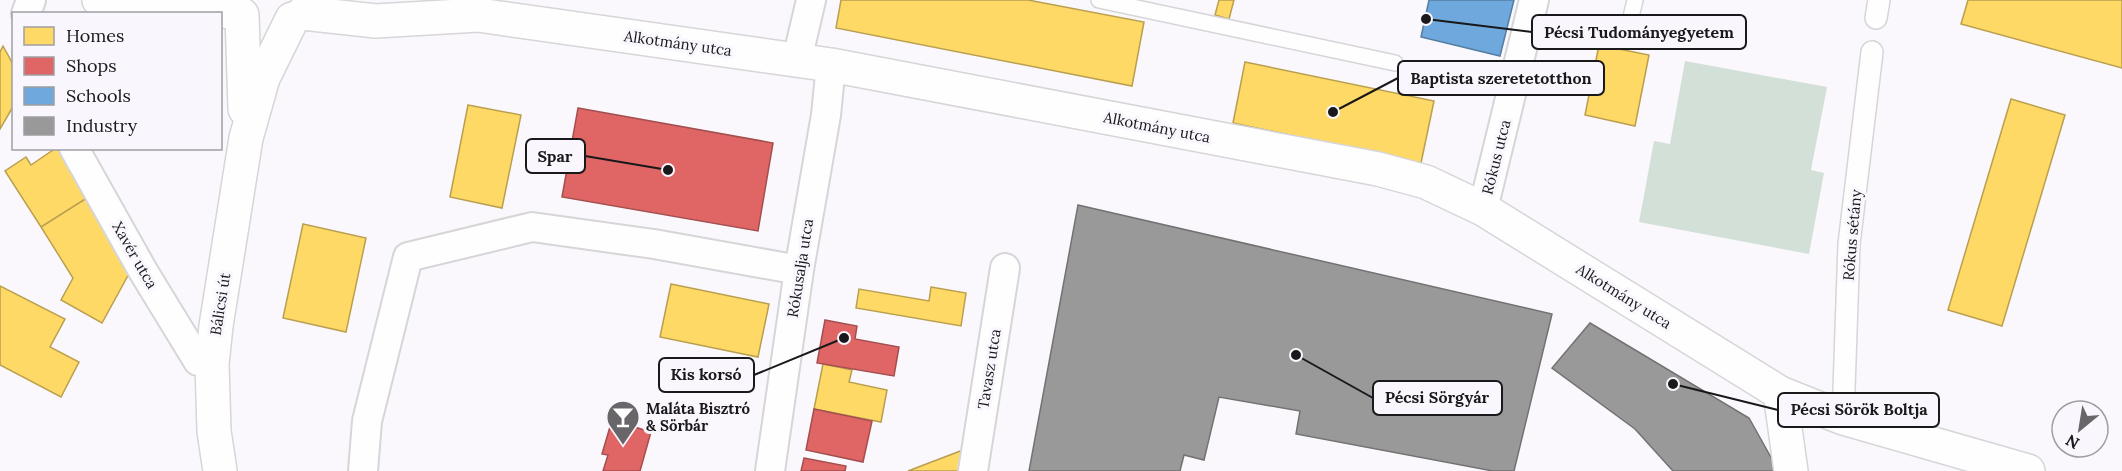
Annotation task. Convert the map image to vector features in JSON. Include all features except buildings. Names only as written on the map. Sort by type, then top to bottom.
[{"type":"street","name":"Alkotmány utca","points":[[99,0],[158,9],[238,9],[254,21],[267,25],[280,24],[302,11],[376,21],[478,15],[831,65],[1378,169],[1426,182],[1483,209],[1780,393],[1843,418],[2028,471]]},
{"type":"street","name":"Alkotmány utca","points":[[440,0],[478,15]]},
{"type":"street","points":[[797,60],[811,0]]},
{"type":"street","name":"Rókus utca","points":[[1483,209],[1533,0]]},
{"type":"street","name":"Bálicsi út","points":[[238,9],[246,138]]},
{"type":"street","name":"Bálicsi út","points":[[220,471],[214,431],[212,364],[246,138],[263,78],[278,46],[302,11]]},
{"type":"street","name":"Rókus sétány","points":[[1843,418],[1849,244],[1872,52]]},
{"type":"street","name":"Rókusalja utca","points":[[770,471],[799,270],[826,116],[831,65]]},
{"type":"street","name":"Xavér utca","points":[[75,150],[198,361]]},
{"type":"street","points":[[363,471],[367,421],[408,257],[532,227],[654,244],[799,270]]},
{"type":"street","name":"Tavasz utca","points":[[973,471],[1005,268]]},
{"type":"street","points":[[1780,393],[1791,471]]},
{"type":"lane","points":[[1098,0],[1395,63]]},
{"type":"lane","points":[[1626,38],[1635,0]]},
{"type":"shaded area","points":[[1685,61],[1827,87],[1811,170],[1824,173],[1809,254],[1639,222],[1654,141],[1670,144]]},
{"type":"place","name":"Pécsi Tudományegyetem","points":[[1426,19]]},
{"type":"place","name":"Baptista szeretetotthon","points":[[1333,112]]},
{"type":"place","name":"Spar","points":[[668,170]]},
{"type":"place","name":"Kis korsó","points":[[844,338]]},
{"type":"place","name":"Pécsi Sörgyár","points":[[1296,355]]},
{"type":"place","name":"Pécsi Sörök Boltja","points":[[1673,384]]},
{"type":"place","name":"Maláta Bisztró & Sörbár","points":[[623,446]]}]
